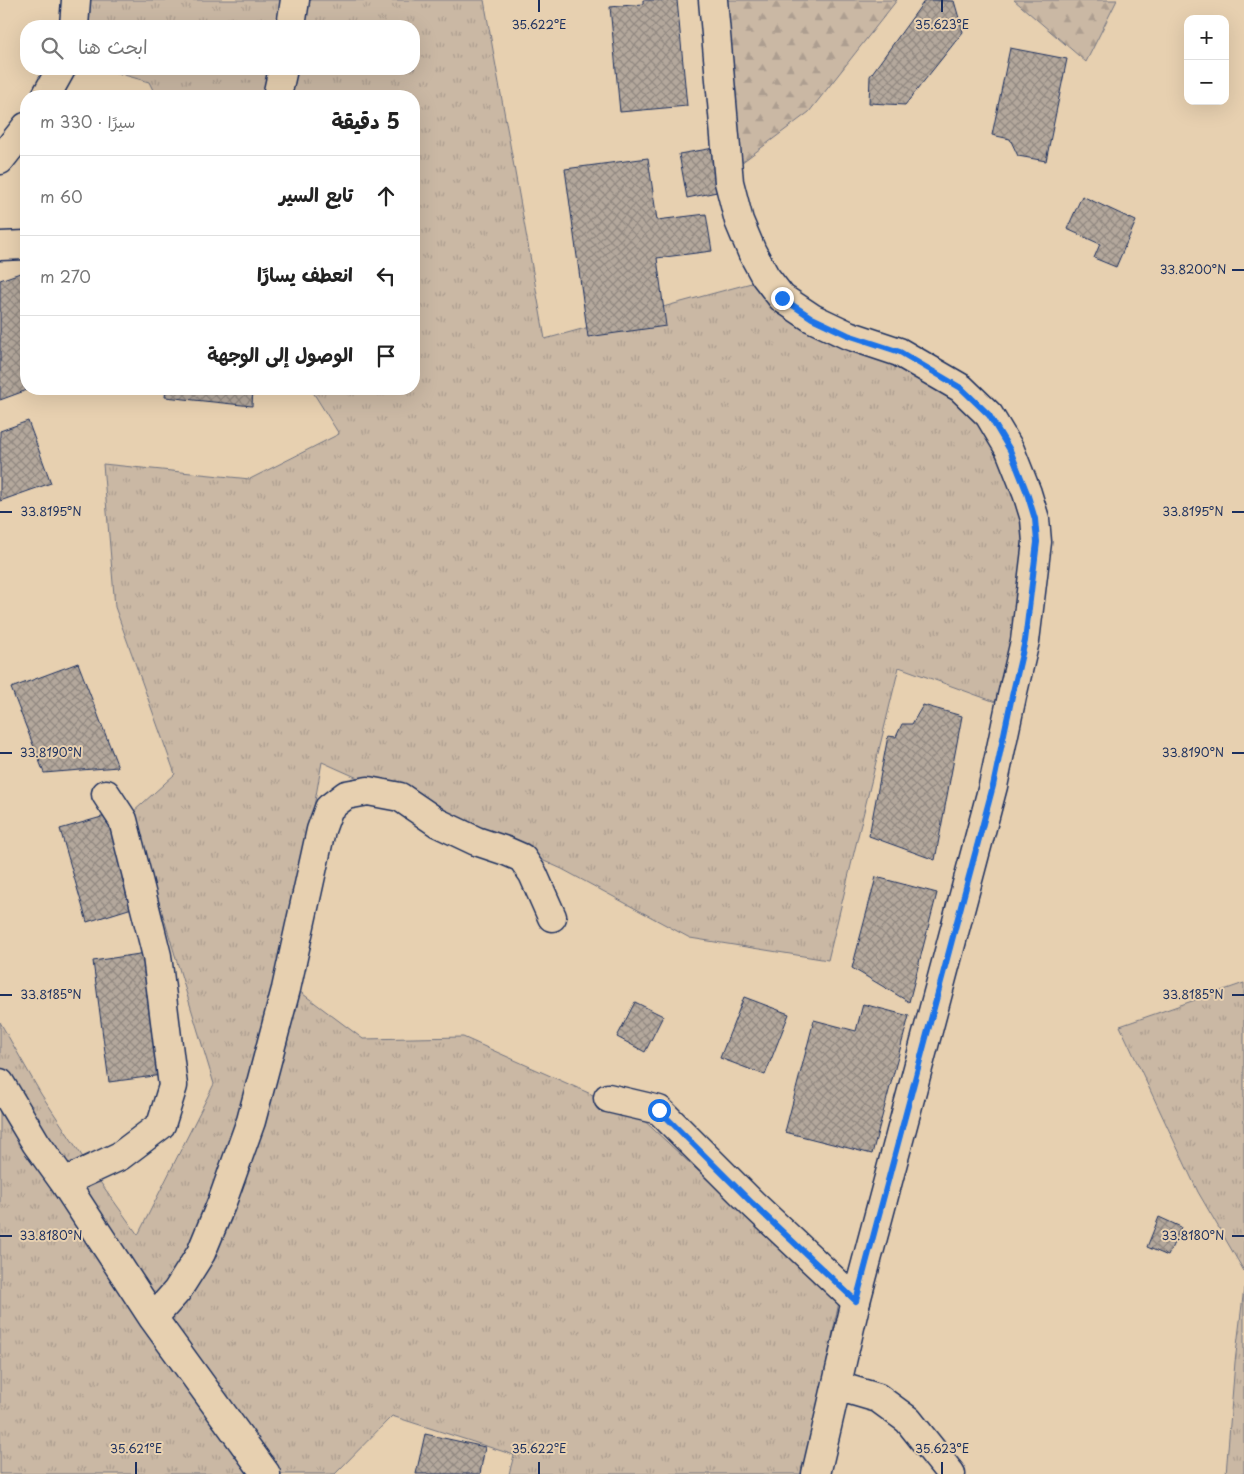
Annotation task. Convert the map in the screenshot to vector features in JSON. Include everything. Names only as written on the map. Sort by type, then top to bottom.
[{"type":"street","points":[[74,20],[76,0]]},
{"type":"street","points":[[292,20],[295,0]]},
{"type":"street","points":[[713,0],[729,182],[739,221],[765,276],[782,298],[812,318],[848,335],[900,352],[961,388],[989,415],[1010,450],[1027,493],[1036,527],[1037,542],[1025,641],[993,786],[856,1301],[816,1474]]},
{"type":"street","points":[[49,90],[58,75]]},
{"type":"street","points":[[278,90],[282,75]]},
{"type":"street","points":[[0,160],[20,135]]},
{"type":"street","points":[[0,246],[20,245]]},
{"type":"street","points":[[153,1318],[177,1291],[201,1253],[222,1202],[251,1121],[286,989],[321,830],[329,808],[346,795],[368,791],[400,798],[438,823],[476,841],[522,858],[533,874],[552,917]]},
{"type":"street","points":[[64,1182],[120,1156],[161,1125],[173,1086],[157,956],[123,820],[106,794]]},
{"type":"street","points":[[0,1083],[36,1143],[64,1182],[153,1318],[266,1474]]},
{"type":"street","points":[[608,1098],[659,1110],[752,1203],[856,1301]]},
{"type":"street","points":[[837,1386],[878,1398],[908,1420],[951,1474]]},
{"type":"green space","points":[[73,0],[484,0],[545,339],[755,282],[970,398],[1034,517],[1001,704],[899,667],[828,960],[690,938],[562,869],[322,762],[283,979],[363,1039],[463,1037],[638,1115],[839,1302],[804,1474],[509,1474],[514,1455],[392,1416],[335,1474],[0,1474],[0,1022],[41,1094],[88,1165],[138,1235],[214,1084],[132,813],[175,774],[115,607],[103,464],[250,479],[339,434],[315,395],[420,395],[420,90],[153,90],[149,82],[124,75],[420,75],[420,20],[74,20]]},
{"type":"green space","points":[[714,0],[897,0],[809,112],[729,172]]},
{"type":"green space","points":[[1014,0],[1117,0],[1086,62]]},
{"type":"green space","points":[[1244,983],[1244,1271],[1198,1192],[1120,1026]]},
{"type":"green space","points":[[1244,1288],[1244,1474],[1226,1474],[1235,1362]]},
{"type":"building","points":[[643,0],[677,0],[687,106],[620,112],[610,7],[643,4]]},
{"type":"building","points":[[925,0],[954,1],[963,32],[905,105],[869,103],[870,76]]},
{"type":"building","points":[[1010,48],[1067,59],[1046,161],[1018,156],[1010,139],[992,135]]},
{"type":"building","points":[[714,148],[722,191],[687,198],[679,154]]},
{"type":"building","points":[[648,158],[657,220],[706,214],[712,251],[657,258],[666,326],[588,337],[565,169]]},
{"type":"building","points":[[1082,196],[1136,221],[1116,267],[1094,258],[1100,244],[1067,229]]},
{"type":"building","points":[[20,273],[20,393],[0,400],[0,280]]},
{"type":"building","points":[[165,395],[253,395],[252,406],[165,397]]},
{"type":"building","points":[[28,421],[51,483],[0,501],[0,431]]},
{"type":"building","points":[[78,663],[118,767],[44,773],[11,688]]},
{"type":"building","points":[[923,705],[962,716],[935,860],[869,836],[888,736],[896,737],[902,724],[912,724]]},
{"type":"building","points":[[112,814],[132,908],[87,922],[60,829]]},
{"type":"building","points":[[876,877],[937,893],[909,1002],[852,968]]},
{"type":"building","points":[[146,953],[162,1075],[109,1082],[93,961]]},
{"type":"building","points":[[744,997],[789,1014],[765,1075],[720,1058]]},
{"type":"building","points":[[635,1002],[663,1016],[645,1052],[617,1037]]},
{"type":"building","points":[[863,1004],[909,1016],[872,1154],[785,1132],[814,1020],[856,1031]]},
{"type":"building","points":[[1159,1217],[1181,1227],[1168,1256],[1147,1247]]},
{"type":"building","points":[[425,1434],[485,1447],[480,1474],[416,1474]]},
{"type":"route","points":[[659,1110],[752,1203],[856,1301],[993,786],[1025,641],[1037,542],[1035,519],[1010,450],[989,415],[961,388],[932,370],[900,352],[848,335],[812,318],[782,298]]}]
